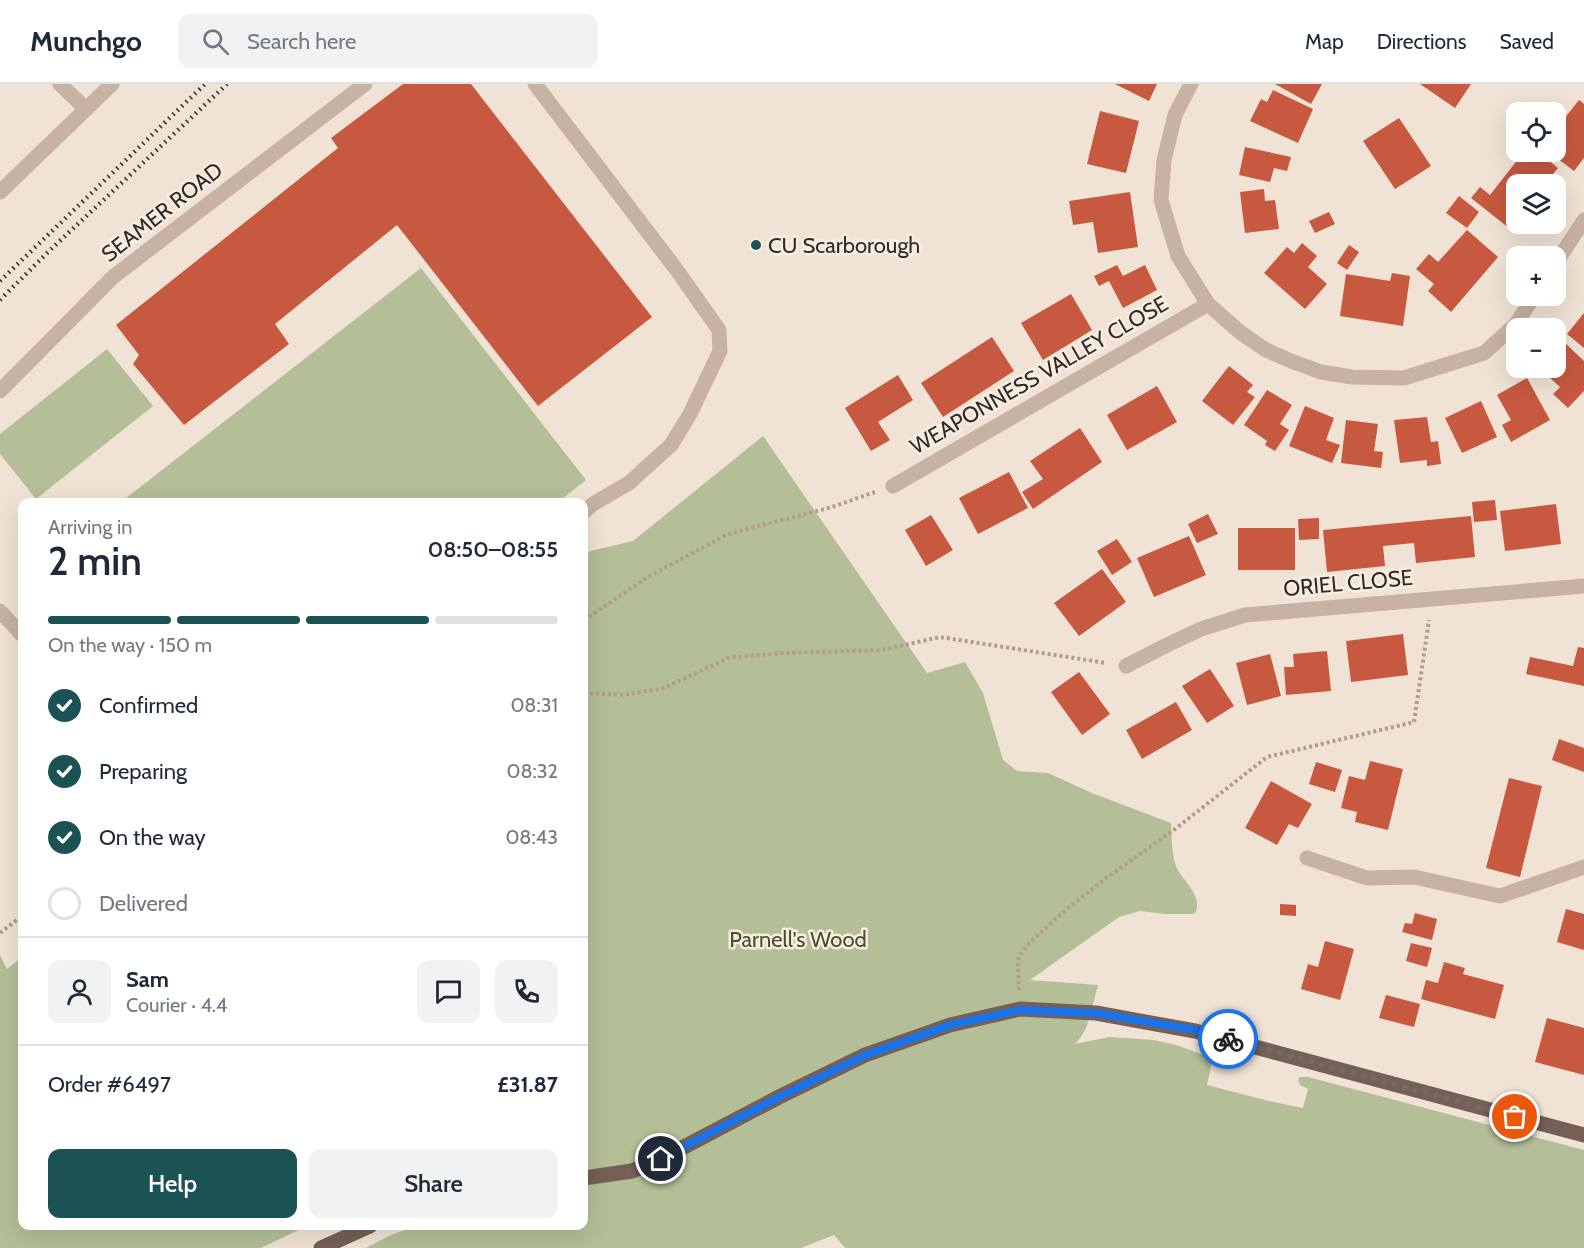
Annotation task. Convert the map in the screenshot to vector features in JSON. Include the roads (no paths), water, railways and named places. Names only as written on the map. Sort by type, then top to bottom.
[{"type":"main road","points":[[588,1177],[632,1171],[661,1159],[779,1097],[866,1055],[950,1025],[1020,1010],[1096,1013],[1195,1030],[1584,1135]]},
{"type":"main road","points":[[321,1248],[361,1230]]},
{"type":"street","points":[[60,84],[86,110]]},
{"type":"street","points":[[0,192],[112,84]]},
{"type":"street","name":"SEAMER ROAD","points":[[0,391],[113,277],[365,84]]},
{"type":"street","points":[[535,84],[676,269],[719,330],[720,351],[690,414],[671,445],[629,483],[588,508]]},
{"type":"street","points":[[1191,84],[1175,115],[1164,160],[1161,200],[1178,256],[1208,304],[1266,351],[1321,372],[1352,377],[1404,378],[1484,353],[1516,324],[1528,306]]},
{"type":"street","points":[[1566,248],[1584,220]]},
{"type":"street","name":"WEAPONNESS VALLEY CLOSE","points":[[893,486],[1208,304]]},
{"type":"street","name":"ORIEL CLOSE","points":[[1126,666],[1201,630],[1245,615],[1584,586]]},
{"type":"street","points":[[0,611],[18,631]]},
{"type":"street","points":[[1307,858],[1367,878],[1414,877],[1500,896],[1584,867]]},
{"type":"railway","points":[[0,281],[205,84]]},
{"type":"railway","points":[[0,300],[227,84]]},
{"type":"place","name":"CU Scarborough","points":[[756,245]]},
{"type":"park label","name":"Parnell's Wood","points":[[798,939]]}]
